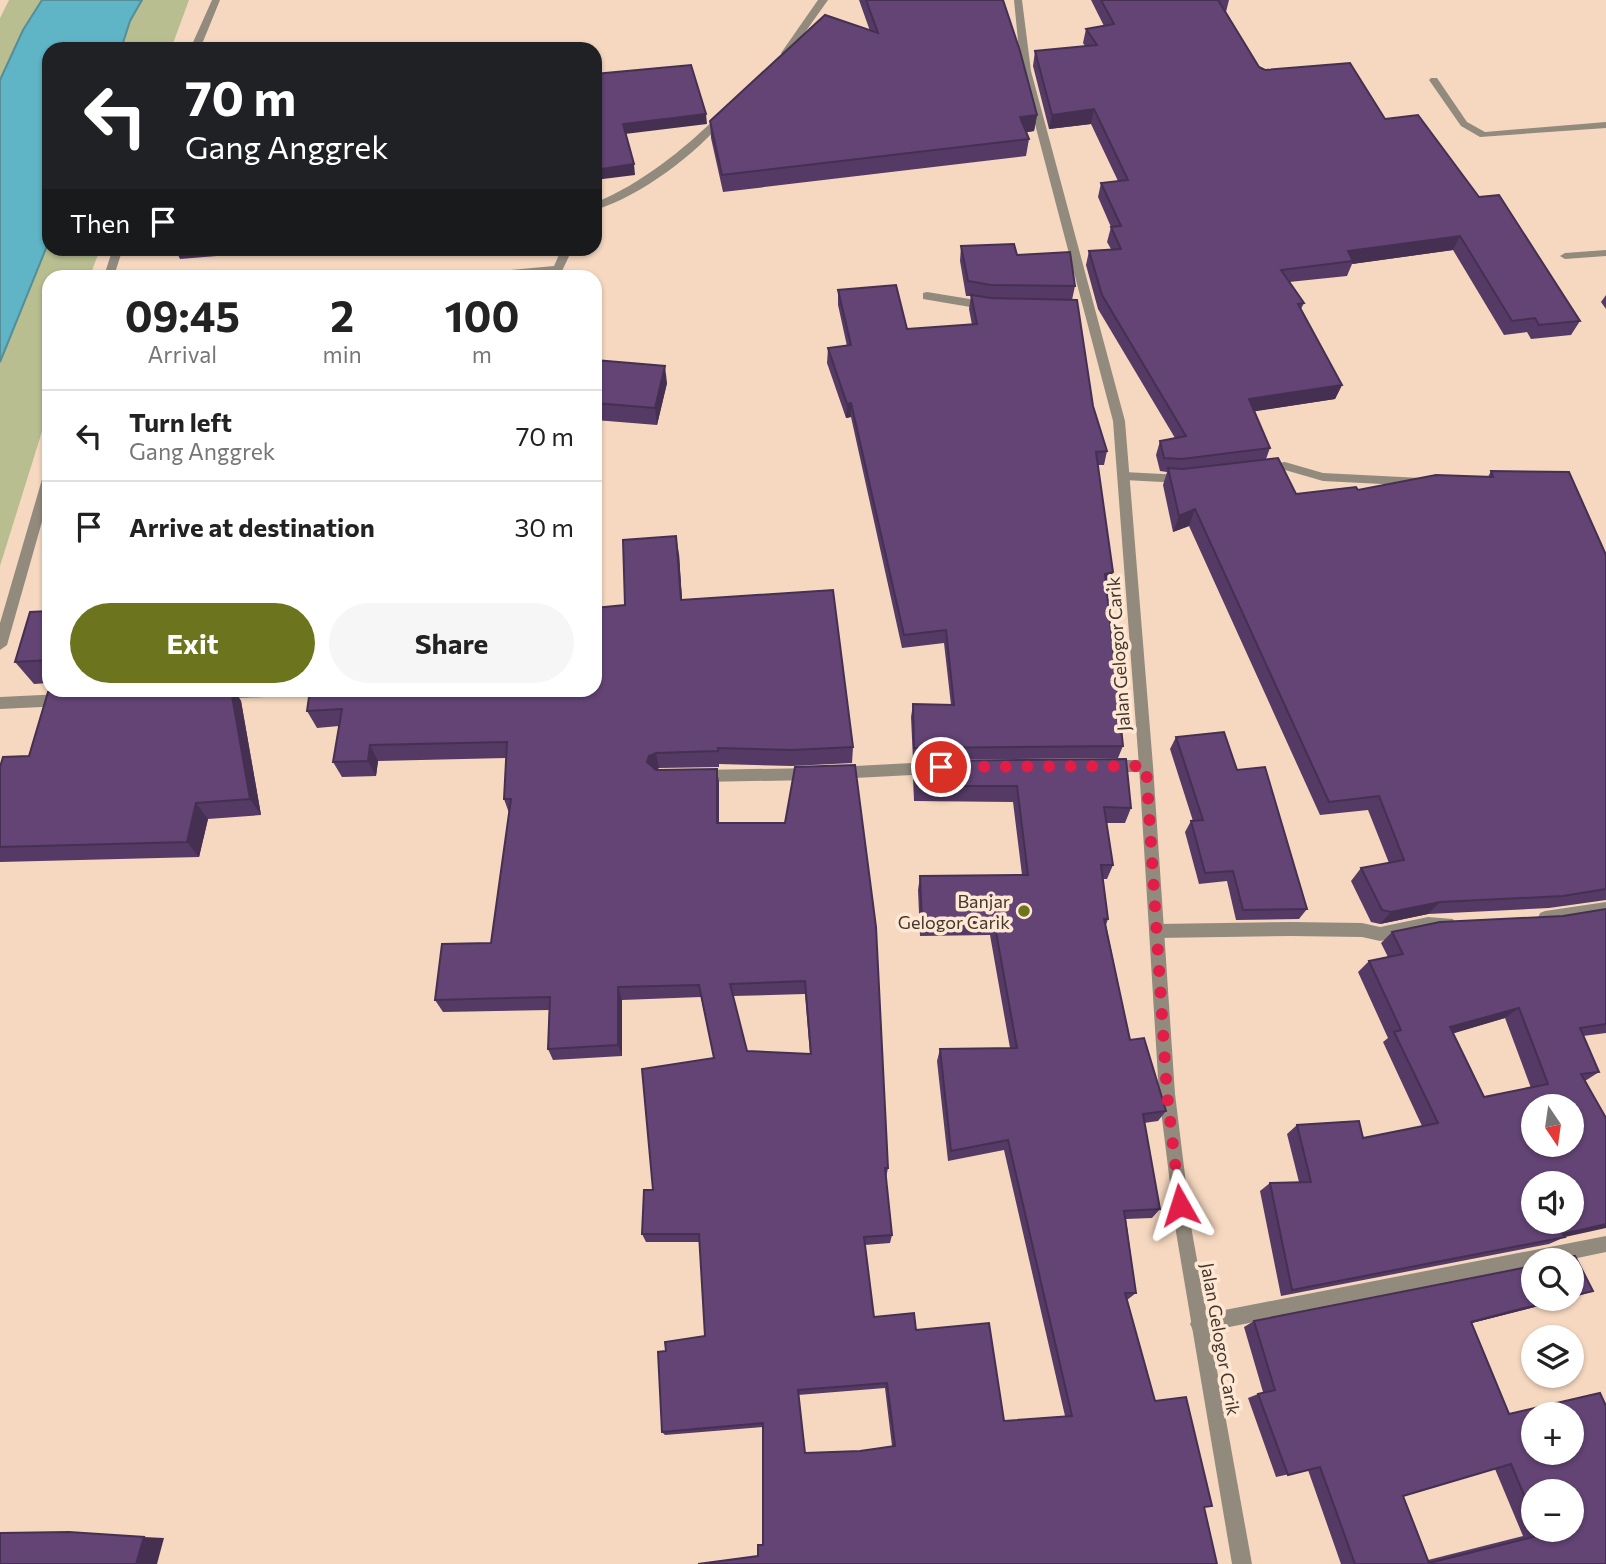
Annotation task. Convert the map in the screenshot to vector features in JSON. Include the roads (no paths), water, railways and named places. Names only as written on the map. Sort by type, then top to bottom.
[{"type":"street","points":[[198,42],[216,0]]},
{"type":"street","points":[[776,62],[794,44],[823,0]]},
{"type":"street","name":"Jalan Gelogor Carik","points":[[1018,0],[1026,71],[1085,308],[1119,421],[1146,766],[1167,1094],[1184,1233],[1242,1564]]},
{"type":"street","points":[[1434,80],[1464,124],[1483,135],[1606,125]]},
{"type":"street","points":[[602,203],[642,181],[684,152],[732,107]]},
{"type":"street","points":[[1565,256],[1606,253]]},
{"type":"street","points":[[548,270],[558,269],[564,256]]},
{"type":"street","points":[[927,296],[1002,307]]},
{"type":"street","points":[[1248,471],[1285,466],[1323,477],[1366,481],[1430,481]]},
{"type":"street","points":[[1124,476],[1177,480],[1200,476]]},
{"type":"street","points":[[0,645],[42,500]]},
{"type":"street","points":[[0,703],[82,699]]},
{"type":"street","points":[[1091,766],[1146,766]]},
{"type":"street","points":[[685,776],[816,774],[941,767]]},
{"type":"street","points":[[1535,919],[1606,909]]},
{"type":"street","points":[[1157,931],[1279,928],[1362,930],[1380,934],[1428,924],[1468,924]]},
{"type":"street","points":[[1199,1324],[1606,1244]]},
{"type":"water","points":[[42,0],[142,0],[130,21],[123,42],[42,42],[43,256],[0,362],[0,80],[23,30]]},
{"type":"place","name":"Banjar Gelogor Carik","points":[[1024,911]]}]
